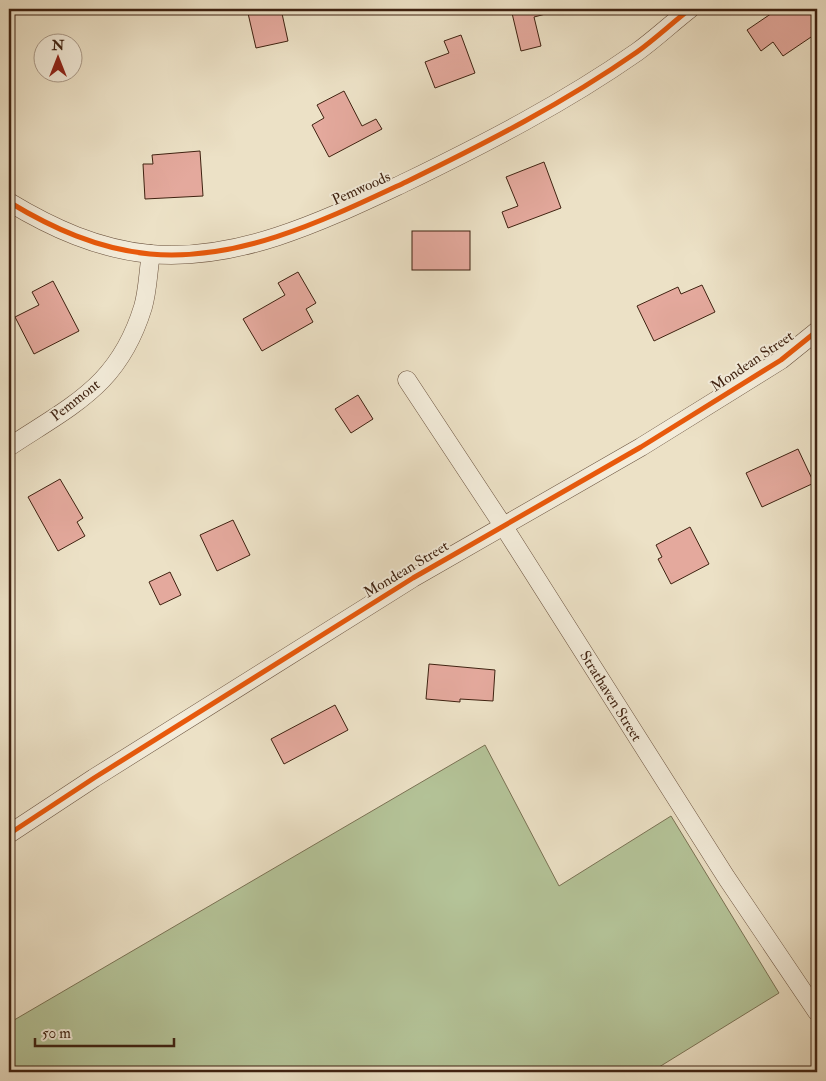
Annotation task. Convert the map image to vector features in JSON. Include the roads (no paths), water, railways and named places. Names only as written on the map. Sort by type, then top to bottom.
[{"type":"street","name":"Pemwoods","points":[[9,202],[36,218],[96,243],[151,254],[223,250],[259,242],[297,229],[362,202],[476,148],[570,96],[638,51],[690,9]]},
{"type":"street","name":"Pemmont","points":[[9,447],[75,402],[102,380],[134,332],[144,305],[151,254]]},
{"type":"street","name":"Mondean Street","points":[[9,834],[94,778],[413,578],[642,447],[773,366],[817,331]]},
{"type":"street","name":"Strathaven Street","points":[[406,380],[504,527],[726,877],[817,1012]]}]
